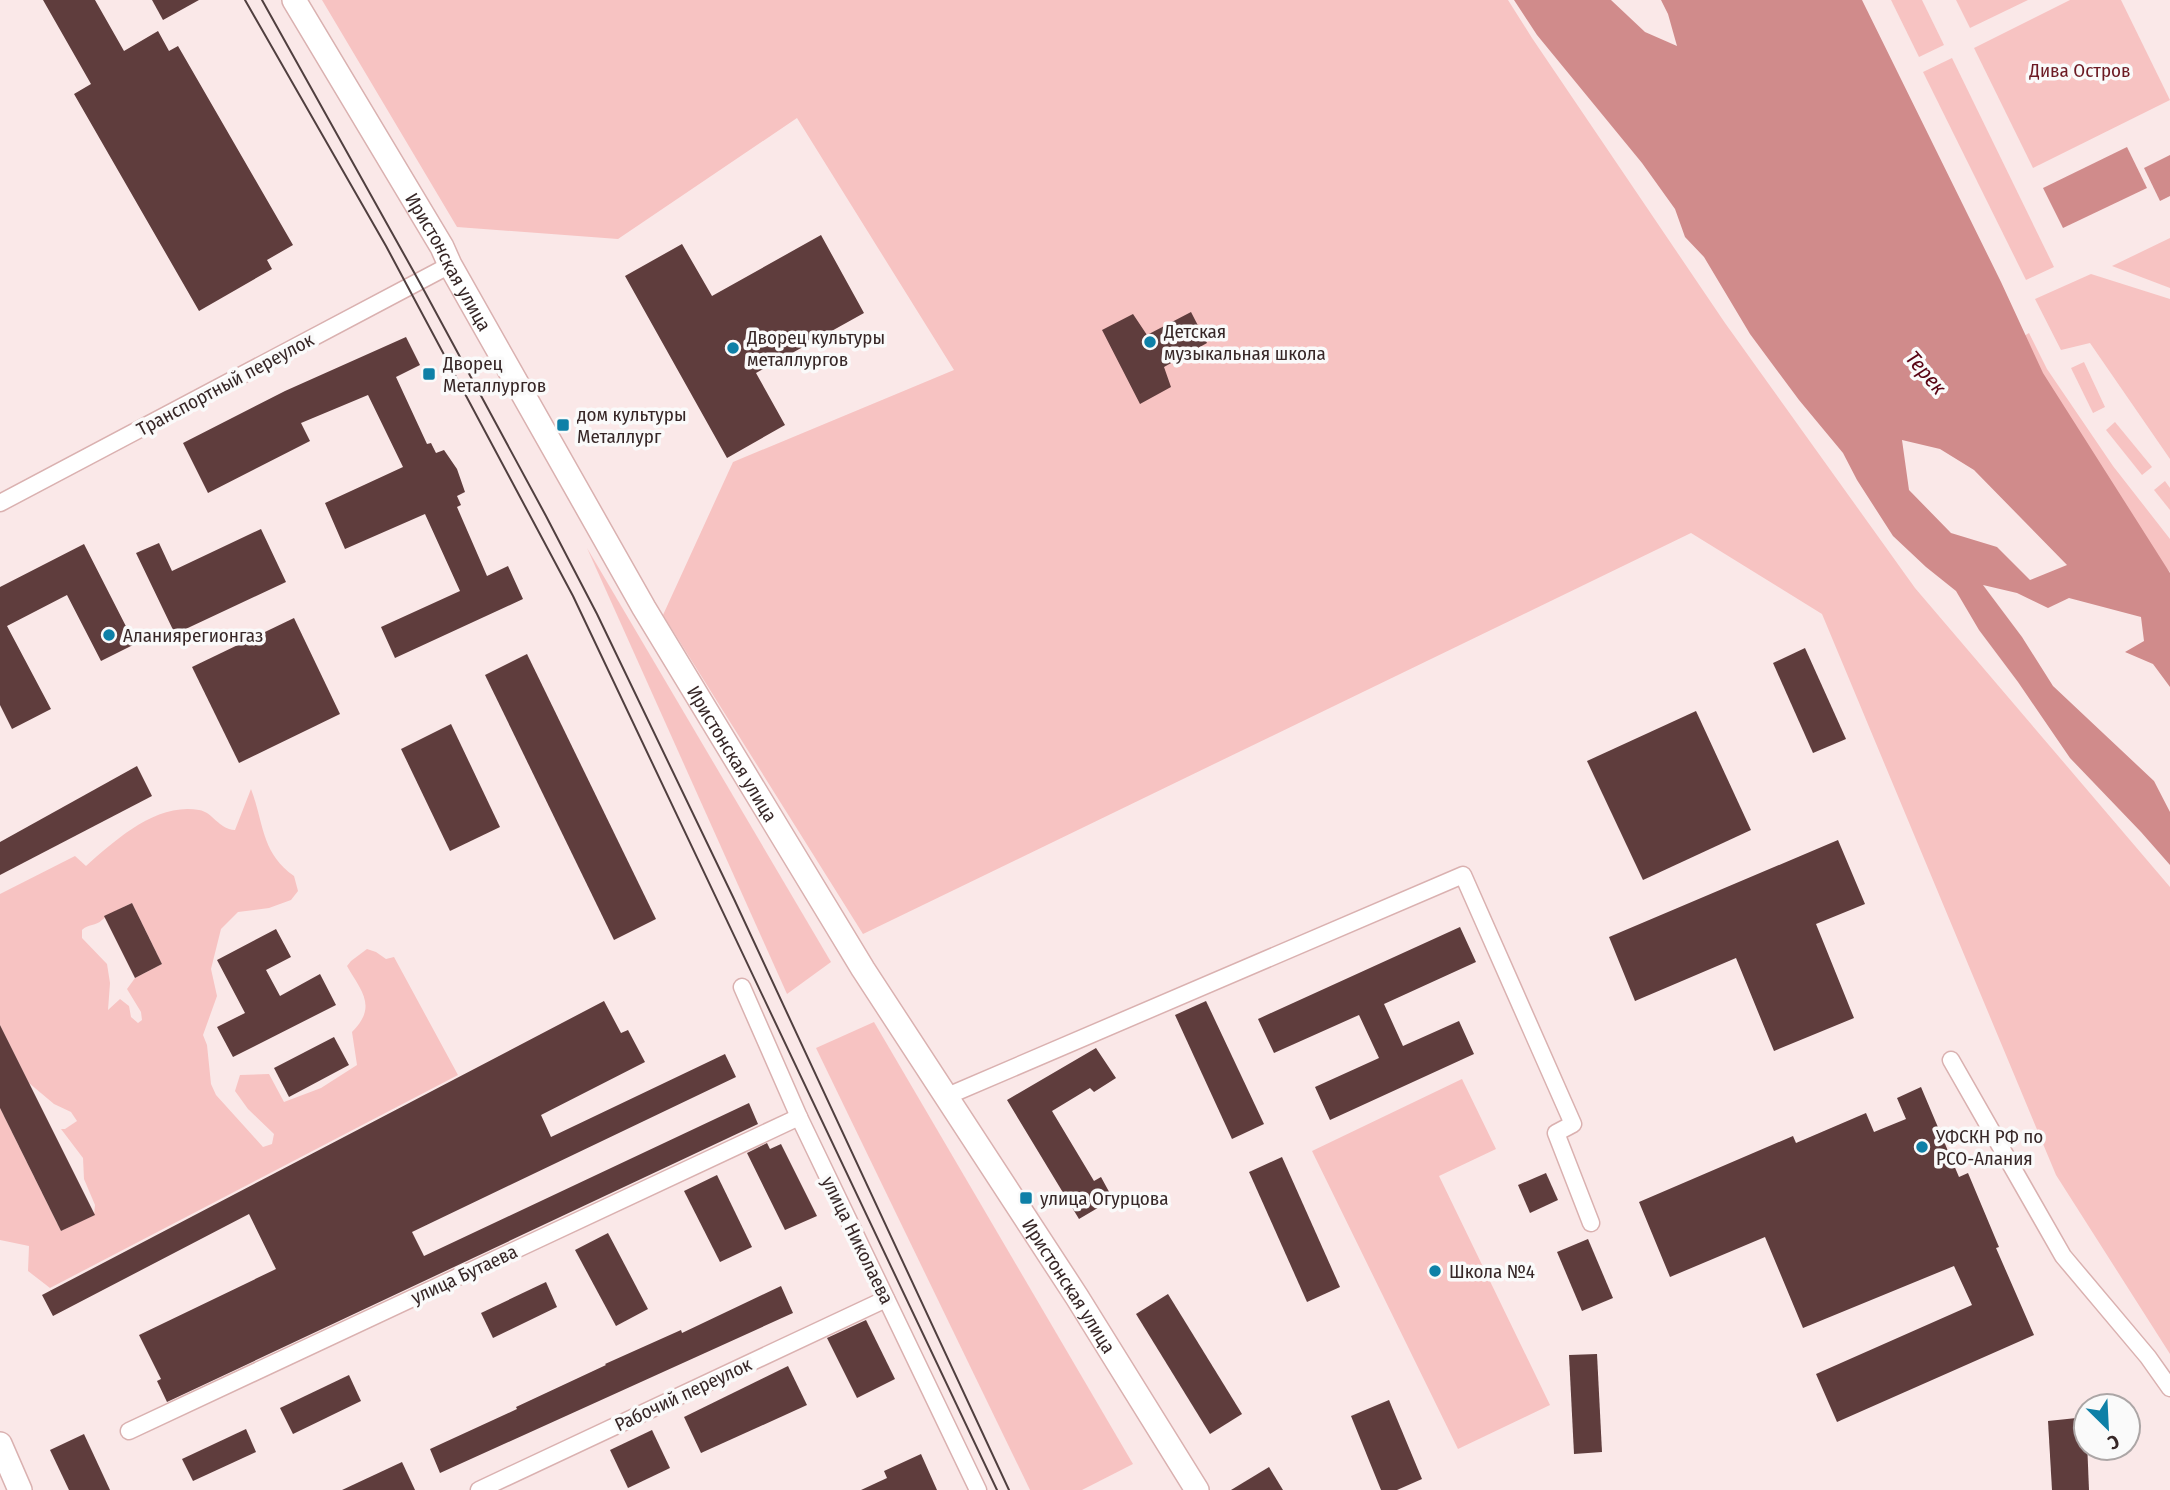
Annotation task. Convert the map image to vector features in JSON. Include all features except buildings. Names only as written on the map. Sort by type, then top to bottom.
[{"type":"main road","name":"Иристонская улица","points":[[294,0],[442,247],[645,608],[863,969],[1077,1297],[1197,1490]]},
{"type":"main road","points":[[0,1444],[20,1490]]},
{"type":"street","name":"Транспортный переулок","points":[[0,503],[450,265]]},
{"type":"street","points":[[945,1097],[1463,875],[1573,1124],[1556,1133],[1591,1223]]},
{"type":"street","name":"улица Николаева","points":[[742,987],[799,1117],[978,1490]]},
{"type":"street","points":[[1951,1060],[2063,1256],[2148,1357],[2170,1388]]},
{"type":"street","name":"улица Бутаева","points":[[129,1431],[799,1117]]},
{"type":"street","name":"Рабочий переулок","points":[[480,1490],[886,1299]]},
{"type":"green space","points":[[322,0],[1508,0],[1725,323],[1915,588],[2170,887],[2170,1354],[2056,1175],[1822,614],[1691,533],[863,934],[663,615],[733,462],[954,370],[797,118],[618,239],[457,227]]},
{"type":"green space","points":[[1891,0],[1922,0],[1944,45],[1919,57]]},
{"type":"green space","points":[[1956,0],[2028,0],[1970,28]]},
{"type":"green space","name":"Дива Остров","points":[[2070,0],[2121,0],[2170,100],[2033,168],[1974,48]]},
{"type":"green space","points":[[1952,58],[2054,267],[2026,280],[1923,72]]},
{"type":"green space","points":[[2170,238],[2170,288],[2112,266]]},
{"type":"green space","points":[[2091,274],[2170,299],[2170,459],[2090,343],[2061,350],[2035,299]]},
{"type":"green space","points":[[2029,333],[2047,369],[2113,466],[2170,539],[2170,572],[2150,551],[2011,344]]},
{"type":"green space","points":[[2084,362],[2105,407],[2093,413],[2071,368]]},
{"type":"green space","points":[[2115,422],[2152,467],[2142,475],[2106,430]]},
{"type":"green space","points":[[2165,481],[2170,488],[2170,510],[2154,490]]},
{"type":"green space","points":[[587,548],[831,962],[787,994]]},
{"type":"green space","points":[[251,789],[269,847],[283,867],[294,876],[298,891],[291,900],[269,908],[238,912],[221,929],[211,969],[217,996],[203,1035],[207,1045],[211,1084],[216,1095],[263,1147],[272,1144],[274,1134],[248,1109],[235,1091],[240,1075],[269,1074],[284,1102],[321,1088],[357,1065],[352,1032],[360,1023],[366,1006],[362,991],[347,966],[367,949],[386,959],[394,957],[458,1075],[50,1288],[28,1271],[29,1246],[0,1240],[0,1108],[61,1231],[94,1215],[95,1205],[84,1179],[83,1158],[61,1129],[77,1121],[71,1112],[54,1104],[29,1083],[0,1025],[0,894],[75,856],[86,866],[138,825],[168,812],[183,809],[204,811],[224,827],[235,830]],"holes":[[[132,903],[162,964],[135,978],[127,989],[141,1012],[142,1020],[138,1023],[131,1017],[129,1006],[120,999],[108,1010],[110,983],[107,964],[82,938],[82,930]]]},
{"type":"green space","points":[[874,1022],[1133,1464],[1082,1490],[1030,1490],[816,1048]]},
{"type":"green space","points":[[1462,1079],[1496,1149],[1439,1176],[1550,1405],[1458,1449],[1312,1151]]},
{"type":"water","name":"Терек","points":[[1514,0],[1611,0],[1645,32],[1677,46],[1661,0],[1862,0],[2043,373],[2170,573],[2170,687],[2153,664],[2125,652],[2144,641],[2141,617],[2069,598],[2048,608],[2017,593],[1983,585],[2022,637],[2053,686],[2154,781],[2170,812],[2170,865],[2070,758],[1979,630],[1956,591],[1893,536],[1843,453],[1750,334],[1704,257],[1685,237],[1675,209],[1642,163],[1537,35]],"holes":[[[1902,440],[1940,449],[1974,470],[2067,565],[2030,580],[1997,547],[1951,533],[1909,490]]]},
{"type":"water","points":[[2127,147],[2147,188],[2063,228],[2043,188]]},
{"type":"water","points":[[2170,155],[2170,196],[2160,201],[2144,168]]},
{"type":"tram line","points":[[245,0],[386,246],[573,596],[997,1490]]},
{"type":"tram line","points":[[262,0],[420,283],[597,614],[734,899],[1009,1490]]},
{"type":"place","name":"Детская музыкальная школа","points":[[1150,342]]},
{"type":"place","name":"Дворец культуры металлургов","points":[[733,348]]},
{"type":"place","name":"Дворец Металлургов","points":[[429,374]]},
{"type":"place","name":"дом культуры Металлург","points":[[563,425]]},
{"type":"place","name":"Аланиярегионгаз","points":[[109,635]]},
{"type":"place","name":"УФСКН РФ по РСО-Алания","points":[[1922,1147]]},
{"type":"place","name":"улица Огурцова","points":[[1026,1198]]},
{"type":"place","name":"Школа №4","points":[[1435,1271]]}]
